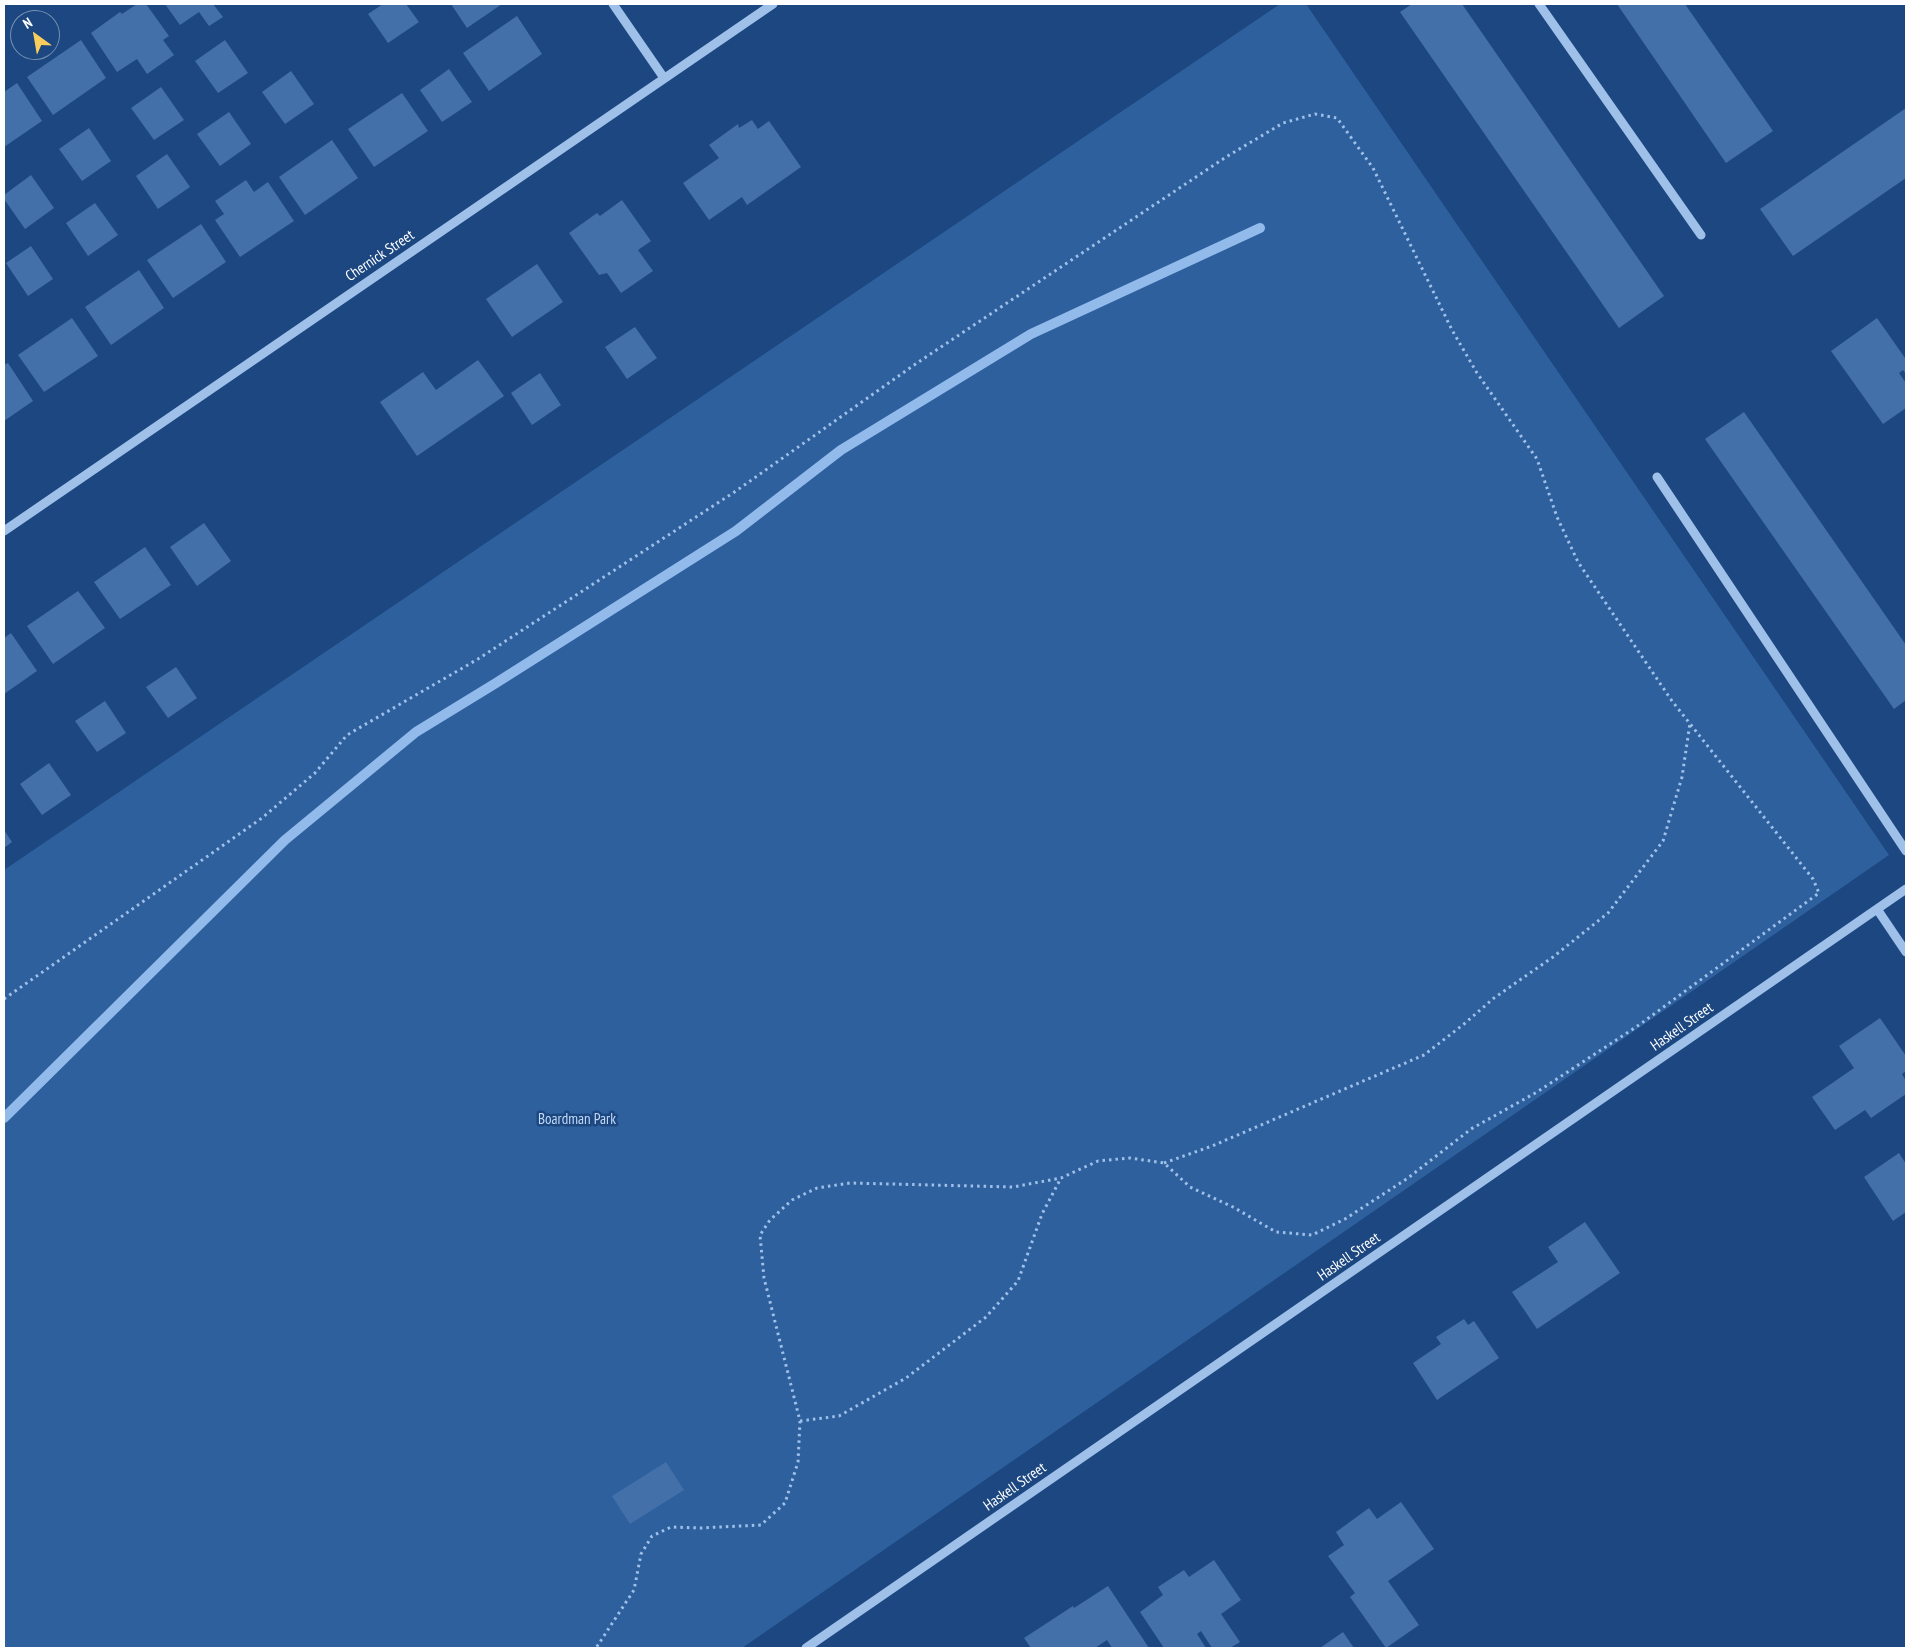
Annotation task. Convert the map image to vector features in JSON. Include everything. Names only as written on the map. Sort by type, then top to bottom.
[{"type":"street","points":[[613,4],[664,78]]},
{"type":"street","name":"Chernick Street","points":[[4,531],[773,4]]},
{"type":"street","points":[[1539,4],[1701,235]]},
{"type":"street","points":[[1657,477],[1906,851]]},
{"type":"street","name":"Haskell Street","points":[[806,1648],[1906,889]]},
{"type":"street","points":[[1877,909],[1906,952]]},
{"type":"path","points":[[4,999],[262,818],[315,773],[347,735],[478,659],[719,502],[917,364],[1226,156],[1283,123],[1315,114],[1337,118],[1373,168],[1457,339],[1477,373],[1537,459],[1557,517],[1578,562],[1672,701],[1813,879],[1819,893],[1639,1025],[1537,1092],[1470,1129],[1408,1178],[1346,1219],[1312,1235],[1276,1232],[1233,1207],[1190,1186],[1164,1163]]},
{"type":"path","points":[[596,1648],[634,1590],[641,1554],[652,1536],[671,1527],[700,1528],[762,1525],[785,1503],[798,1462],[800,1421],[764,1278],[760,1235],[770,1220],[792,1200],[817,1188],[850,1183],[1013,1187],[1061,1178],[1098,1161],[1130,1158],[1164,1163],[1212,1146],[1424,1054],[1464,1024],[1494,998],[1553,957],[1608,913],[1663,841],[1682,777],[1690,723]]},
{"type":"path","points":[[800,1421],[839,1416],[906,1378],[986,1318],[1018,1281],[1042,1214],[1061,1178]]},
{"type":"green space","name":"Boardman Park","points":[[1280,4],[1306,4],[1889,855],[742,1648],[4,1648],[4,870]]},
{"type":"building","points":[[137,4],[146,4],[169,36],[163,40],[174,55],[147,74],[137,59],[117,72],[91,33],[120,12],[122,14]]},
{"type":"building","points":[[165,4],[213,4],[223,17],[209,26],[199,12],[180,25]]},
{"type":"building","points":[[383,4],[406,4],[419,22],[388,43],[368,14]]},
{"type":"building","points":[[451,4],[502,4],[467,28]]},
{"type":"building","points":[[1412,4],[1462,4],[1664,296],[1619,328],[1400,12]]},
{"type":"building","points":[[1617,4],[1685,4],[1773,131],[1726,163]]},
{"type":"building","points":[[517,16],[542,54],[489,91],[463,53]]},
{"type":"building","points":[[81,40],[106,78],[53,115],[27,77],[52,60],[60,60],[60,54]]},
{"type":"building","points":[[225,40],[248,73],[218,93],[195,61]]},
{"type":"building","points":[[449,69],[472,102],[442,122],[420,90]]},
{"type":"building","points":[[291,71],[314,104],[285,124],[262,92]]},
{"type":"building","points":[[17,83],[42,121],[4,147],[4,92]]},
{"type":"building","points":[[161,87],[184,120],[154,140],[131,108]]},
{"type":"building","points":[[402,93],[428,131],[374,167],[348,129]]},
{"type":"building","points":[[1906,108],[1906,178],[1793,256],[1760,209]]},
{"type":"building","points":[[229,112],[251,144],[220,166],[197,134]]},
{"type":"building","points":[[752,120],[758,129],[769,121],[801,167],[747,205],[742,197],[709,220],[683,183],[719,158],[709,145],[738,124],[739,128]]},
{"type":"building","points":[[89,128],[111,161],[82,181],[59,149]]},
{"type":"building","points":[[332,140],[358,178],[305,215],[279,177]]},
{"type":"building","points":[[167,154],[190,187],[158,209],[136,176]]},
{"type":"building","points":[[31,175],[54,208],[25,229],[4,199],[4,195]]},
{"type":"building","points":[[246,180],[254,192],[268,182],[294,221],[240,257],[215,220],[224,214],[215,201]]},
{"type":"building","points":[[622,200],[651,241],[638,250],[653,271],[621,293],[607,273],[599,275],[569,233],[597,213],[600,216]]},
{"type":"building","points":[[95,203],[118,235],[88,256],[66,223]]},
{"type":"building","points":[[201,224],[226,262],[173,298],[147,260]]},
{"type":"building","points":[[31,246],[53,279],[28,296],[6,263]]},
{"type":"building","points":[[537,264],[563,302],[512,337],[486,299]]},
{"type":"building","points":[[139,270],[164,308],[111,345],[85,307]]},
{"type":"building","points":[[72,318],[98,356],[44,392],[18,355]]},
{"type":"building","points":[[1877,318],[1906,357],[1906,374],[1903,370],[1899,373],[1906,383],[1906,408],[1883,424],[1831,351]]},
{"type":"building","points":[[635,327],[657,358],[627,379],[605,347]]},
{"type":"building","points":[[478,360],[504,396],[417,456],[380,402],[423,372],[436,390]]},
{"type":"building","points":[[8,363],[33,401],[4,421],[4,365]]},
{"type":"building","points":[[540,373],[561,405],[532,425],[511,393]]},
{"type":"building","points":[[1744,412],[1906,645],[1906,700],[1894,709],[1705,439]]},
{"type":"building","points":[[204,523],[231,561],[197,586],[170,547]]},
{"type":"building","points":[[145,547],[171,585],[120,619],[94,582]]},
{"type":"building","points":[[78,591],[105,628],[53,664],[27,626]]},
{"type":"building","points":[[11,633],[37,671],[4,694],[4,638]]},
{"type":"building","points":[[176,667],[197,698],[168,718],[146,687]]},
{"type":"building","points":[[105,701],[126,733],[97,752],[75,721]]},
{"type":"building","points":[[49,763],[71,795],[42,815],[20,784]]},
{"type":"building","points":[[4,830],[12,842],[4,848]]},
{"type":"building","points":[[1880,1018],[1906,1056],[1906,1071],[1902,1074],[1906,1081],[1906,1094],[1871,1118],[1865,1110],[1835,1130],[1812,1097],[1854,1068],[1839,1046]]},
{"type":"building","points":[[1899,1153],[1906,1164],[1906,1212],[1893,1221],[1864,1177]]},
{"type":"building","points":[[1585,1222],[1620,1273],[1537,1329],[1512,1292],[1558,1262],[1548,1247]]},
{"type":"building","points":[[1464,1319],[1468,1325],[1474,1321],[1499,1358],[1437,1400],[1413,1363],[1441,1344],[1436,1337]]},
{"type":"building","points":[[666,1462],[684,1490],[630,1524],[612,1496]]},
{"type":"building","points":[[1401,1502],[1434,1549],[1388,1581],[1419,1625],[1386,1648],[1350,1597],[1355,1593],[1328,1556],[1344,1545],[1336,1532],[1369,1508],[1377,1519]]},
{"type":"building","points":[[1214,1560],[1241,1600],[1221,1614],[1240,1642],[1230,1648],[1212,1648],[1201,1631],[1197,1634],[1206,1648],[1164,1648],[1140,1612],[1163,1595],[1158,1587],[1184,1570],[1189,1577]]},
{"type":"building","points":[[1108,1586],[1149,1648],[1112,1648],[1107,1640],[1095,1648],[1031,1648],[1024,1638]]},
{"type":"building","points":[[1343,1632],[1354,1648],[1320,1648]]},
{"type":"waterway","points":[[4,1118],[285,840],[416,732],[736,531],[841,450],[1031,334],[1260,228]]}]
